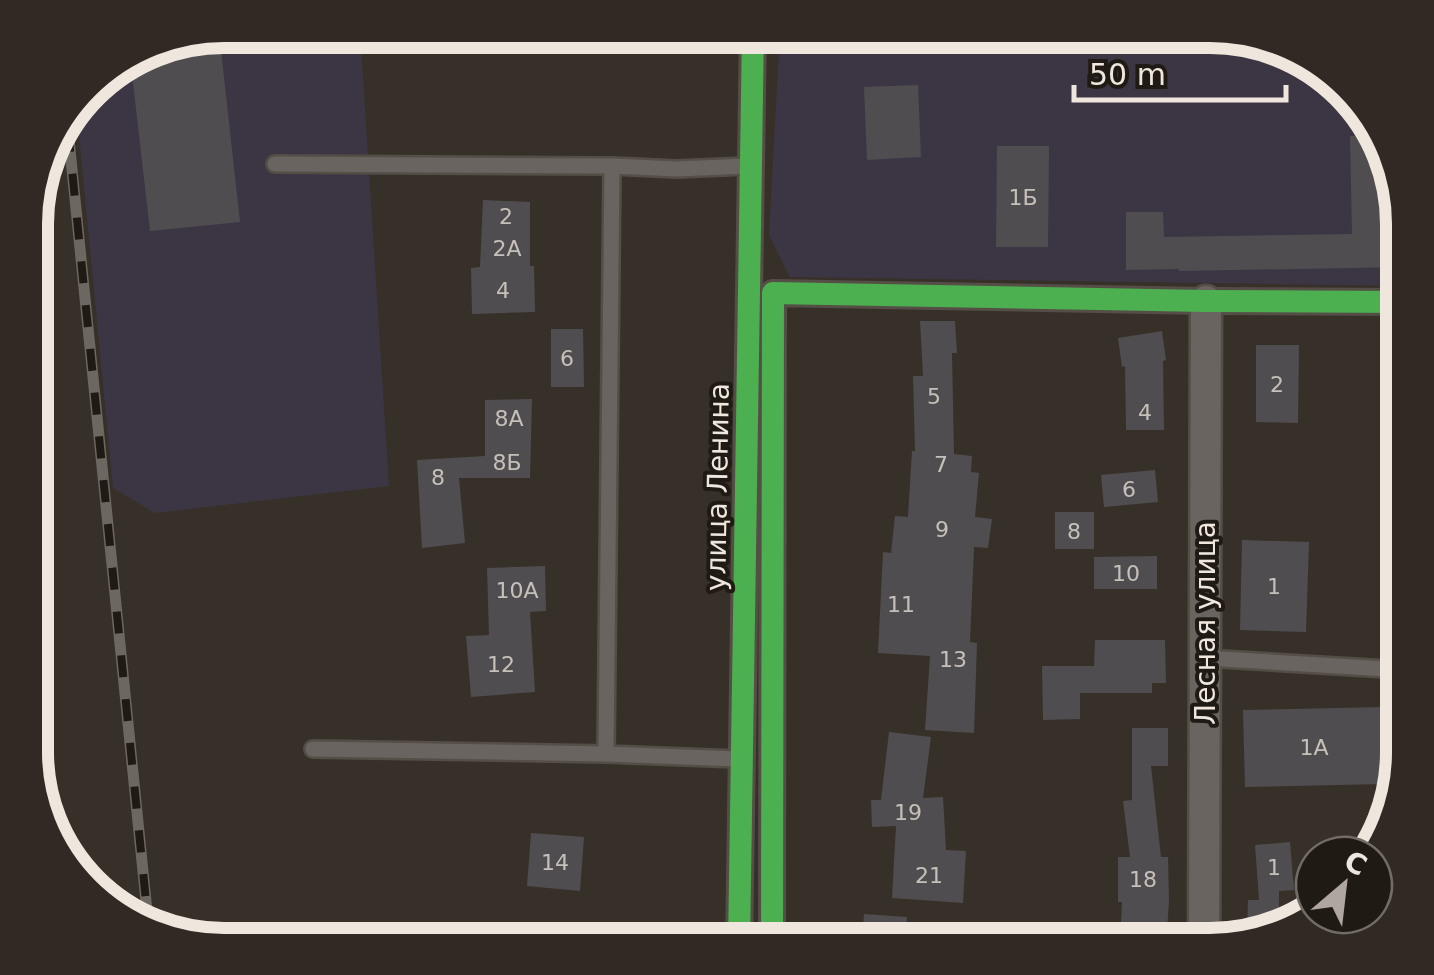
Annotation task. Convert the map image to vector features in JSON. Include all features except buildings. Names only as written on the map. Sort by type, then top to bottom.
[{"type":"street","name":"улица Ленина","points":[[739,927],[750,166],[760,48]]},
{"type":"street","name":"улица Ленина","points":[[772,927],[773,283],[1206,301]]},
{"type":"street","points":[[1206,301],[1386,302]]},
{"type":"street","name":"Лесная улица","points":[[1204,927],[1206,301]]},
{"type":"street","points":[[713,768],[714,732]]},
{"type":"lane","points":[[765,48],[769,60]]},
{"type":"lane","points":[[275,164],[677,169],[750,166]]},
{"type":"lane","points":[[606,754],[612,166]]},
{"type":"lane","points":[[1205,658],[1386,669]]},
{"type":"lane","points":[[313,750],[606,754],[713,768],[742,760]]},
{"type":"shaded area","points":[[224,48],[361,48],[389,486],[155,513],[113,488],[78,125],[116,84],[135,71],[178,53]]},
{"type":"shaded area","points":[[779,48],[1222,48],[1267,57],[1288,66],[1318,84],[1350,116],[1381,178],[1386,212],[1386,286],[790,277],[769,235]]},
{"type":"railway","points":[[69,140],[147,909]]},
{"type":"traffic: fast","points":[[739,927],[753,48]]},
{"type":"traffic: fast","points":[[772,927],[773,293],[1386,302]]}]
